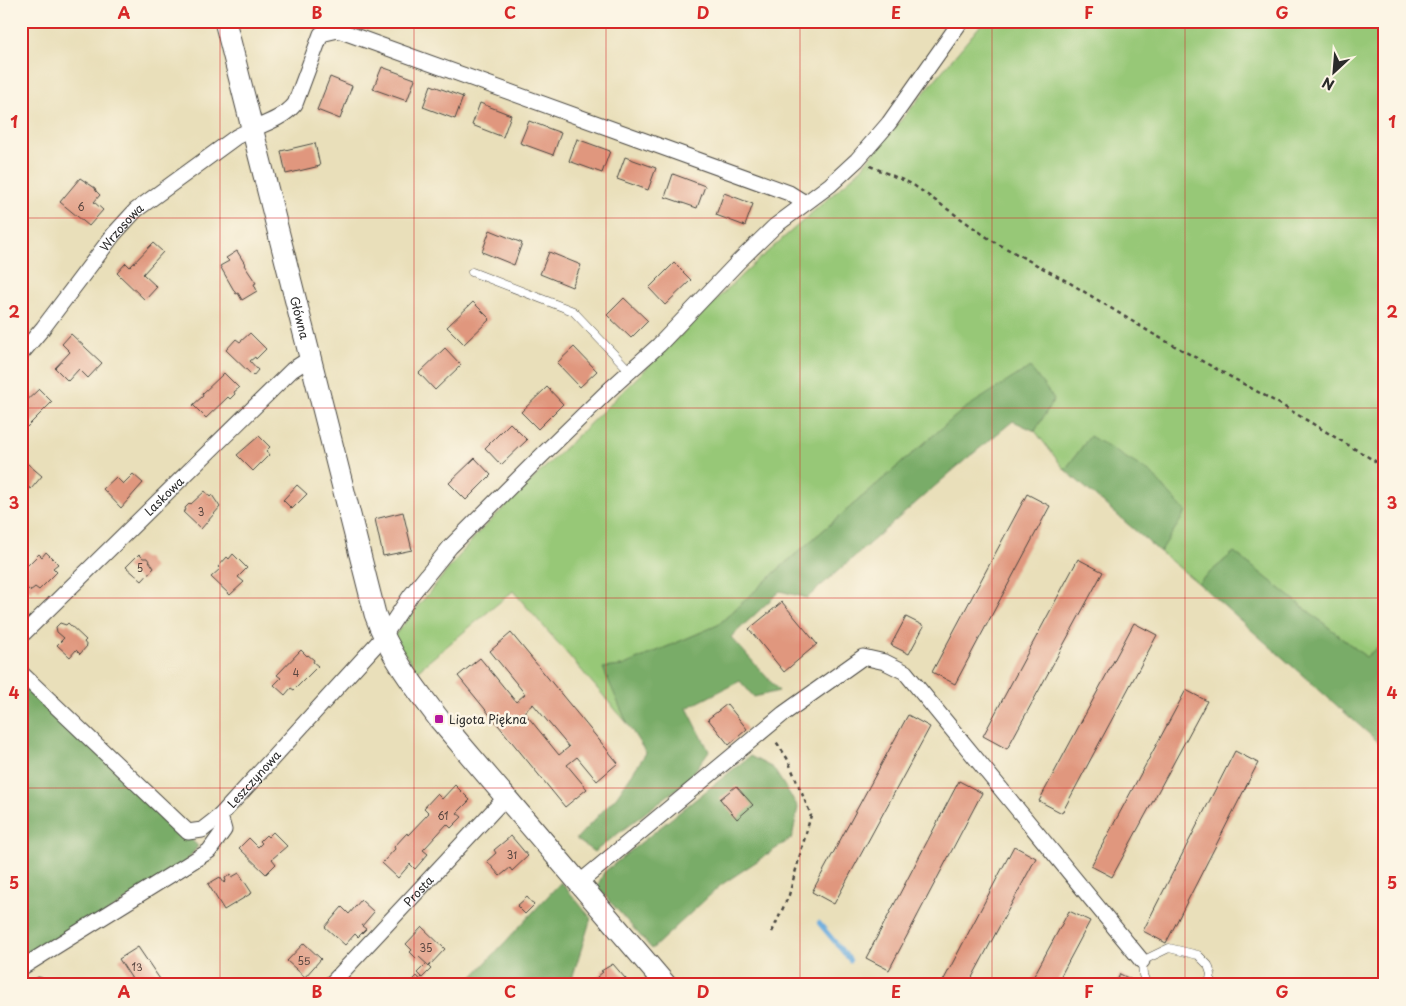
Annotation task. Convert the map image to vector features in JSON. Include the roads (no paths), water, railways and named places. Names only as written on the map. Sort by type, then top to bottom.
[{"type":"street","name":"Główna","points":[[225,21],[309,359],[375,614],[383,637]]},
{"type":"street","name":"Leszczynowa","points":[[21,968],[210,851],[224,830],[220,816],[383,637],[411,595],[444,553],[533,464],[659,345],[739,261],[776,226],[830,185],[857,160],[889,123],[961,21]]},
{"type":"street","name":"Wrzosowa","points":[[21,354],[114,234],[136,210],[236,137],[251,128],[288,113],[295,104],[321,34],[338,30],[779,189],[805,203]]},
{"type":"street","name":"Laskowa","points":[[21,636],[292,370],[309,359]]},
{"type":"street","points":[[383,637],[409,681],[439,719],[666,985]]},
{"type":"street","points":[[579,883],[767,728],[863,657],[885,662],[905,672],[1142,961]]},
{"type":"street","points":[[21,673],[188,832],[202,830],[220,816]]},
{"type":"street","name":"Prosta","points":[[330,985],[505,798]]},
{"type":"lane","points":[[472,272],[573,311],[630,371]]},
{"type":"lane","points":[[1147,985],[1143,976],[1142,961],[1168,948],[1198,955],[1208,965],[1211,974],[1209,985]]},
{"type":"waterway","points":[[819,923],[850,960]]},
{"type":"place","name":"Ligota Piękna","points":[[439,719]]}]
